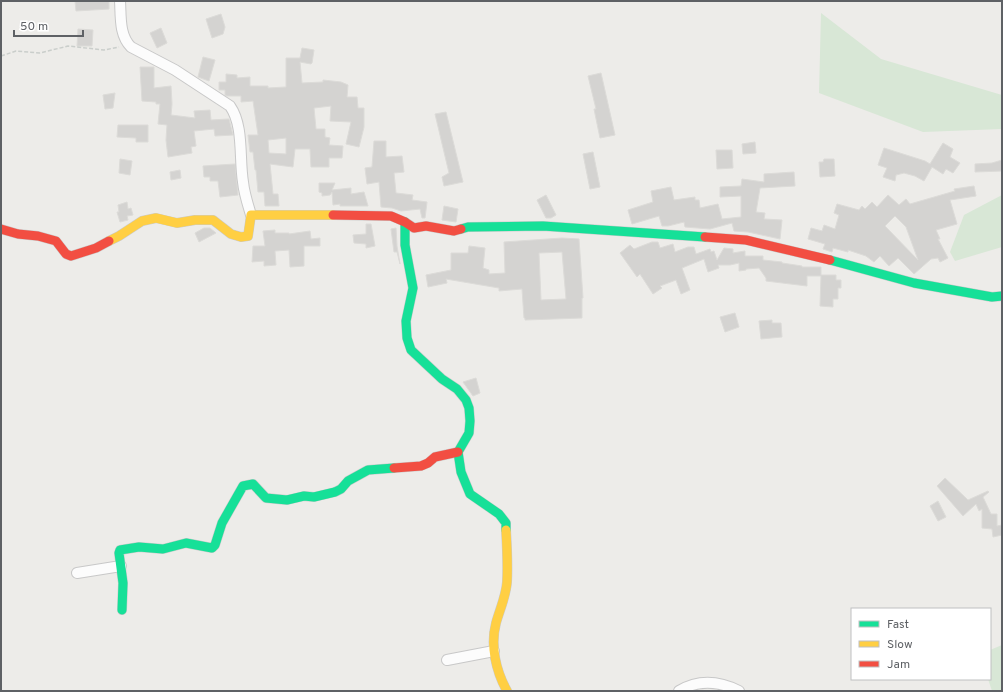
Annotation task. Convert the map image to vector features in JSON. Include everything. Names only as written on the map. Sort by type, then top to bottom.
[{"type":"street","points":[[1,229],[18,234],[38,236],[56,242],[66,254],[71,256],[96,248],[119,236],[142,220],[156,218],[177,223],[194,220],[213,220],[231,234],[241,237],[248,236],[251,215],[243,183],[238,123],[235,113],[230,106],[175,70],[129,45],[126,42],[122,32],[120,1]]},
{"type":"street","points":[[251,215],[376,215],[391,216],[414,228],[426,226],[454,231],[468,227],[543,226],[746,240],[856,266],[914,283],[992,297],[1002,296]]},
{"type":"street","points":[[405,222],[405,245],[413,288],[406,321],[407,338],[411,350],[442,379],[458,389],[466,400],[469,414],[469,432],[458,452],[461,472],[470,494],[499,514],[506,523],[506,582],[503,604],[495,630],[494,651],[500,678],[507,691]]},
{"type":"street","points":[[122,610],[120,550],[139,547],[163,549],[186,543],[209,548],[213,547],[222,523],[241,489],[246,485],[253,484],[264,497],[268,498],[287,500],[304,496],[320,496],[341,489],[348,480],[372,469],[423,465],[435,457],[458,452]]},
{"type":"street","points":[[77,573],[121,566]]},
{"type":"street","points":[[447,660],[494,651]]},
{"type":"street","points":[[679,691],[698,683],[713,682],[739,691]]},
{"type":"path","points":[[1,56],[16,52],[40,53],[68,46],[104,50],[129,45]]},
{"type":"green space","points":[[821,13],[881,59],[1002,95],[1002,129],[923,132],[819,93]]},
{"type":"green space","points":[[1002,195],[1002,247],[955,261],[950,252],[964,215]]},
{"type":"green space","points":[[1002,645],[1002,691],[992,691],[988,680],[991,680],[991,650]]},
{"type":"building","points":[[75,1],[109,1],[109,9],[76,11]]},
{"type":"building","points":[[221,14],[225,27],[223,34],[212,38],[206,19]]},
{"type":"building","points":[[161,28],[167,43],[157,48],[150,33]]},
{"type":"building","points":[[78,29],[93,30],[92,46],[77,46]]},
{"type":"building","points":[[302,48],[314,50],[311,64],[300,62],[302,83],[323,82],[323,80],[341,82],[348,85],[347,97],[357,97],[358,108],[364,108],[364,127],[359,147],[346,144],[351,122],[330,121],[331,106],[314,108],[316,129],[325,129],[325,137],[330,138],[329,145],[343,146],[342,158],[329,158],[329,167],[311,167],[310,149],[295,149],[293,167],[270,164],[273,194],[278,194],[279,206],[265,206],[264,192],[258,192],[253,152],[250,152],[248,135],[258,135],[253,101],[241,102],[241,96],[225,95],[225,90],[219,90],[219,82],[226,82],[226,74],[237,75],[237,78],[250,77],[250,86],[268,86],[268,88],[286,87],[286,58],[300,58]],"holes":[[[286,138],[286,154],[269,153],[268,140]]]},
{"type":"building","points":[[203,57],[215,60],[209,81],[198,77]]},
{"type":"building","points":[[140,67],[154,67],[154,88],[171,86],[171,115],[195,118],[194,111],[210,110],[211,120],[229,119],[233,135],[215,136],[214,129],[194,131],[196,146],[191,147],[192,153],[168,157],[166,140],[167,125],[158,124],[160,104],[156,104],[156,102],[142,101]]},
{"type":"building","points":[[601,73],[615,135],[600,138],[594,109],[596,109],[588,76]]},
{"type":"building","points":[[115,93],[113,108],[105,109],[103,95]]},
{"type":"building","points":[[446,112],[463,182],[444,186],[442,177],[449,173],[435,114]]},
{"type":"building","points":[[118,125],[148,125],[148,142],[136,142],[136,138],[117,137]]},
{"type":"building","points":[[374,141],[386,141],[386,157],[402,156],[404,172],[394,173],[396,193],[413,195],[412,200],[427,202],[425,218],[422,218],[420,209],[401,211],[381,207],[379,182],[367,184],[365,168],[372,167]]},
{"type":"building","points":[[755,142],[756,153],[743,154],[742,144]]},
{"type":"building","points":[[943,143],[953,149],[950,157],[960,163],[953,173],[946,169],[943,174],[932,167],[924,181],[915,176],[904,173],[896,175],[895,181],[883,177],[887,168],[878,165],[884,148],[930,164]]},
{"type":"building","points":[[716,150],[732,150],[733,168],[717,169]]},
{"type":"building","points":[[593,152],[600,187],[590,189],[583,154]]},
{"type":"building","points":[[120,159],[132,161],[130,175],[119,173]]},
{"type":"building","points":[[824,159],[834,159],[835,176],[820,177],[819,162],[823,162]]},
{"type":"building","points":[[1002,160],[1002,171],[975,172],[975,164],[992,163]]},
{"type":"building","points":[[235,164],[238,195],[220,197],[218,181],[210,181],[210,177],[204,177],[203,166]]},
{"type":"building","points":[[180,170],[181,178],[171,180],[170,172]]},
{"type":"building","points":[[794,172],[795,186],[760,188],[756,212],[765,213],[764,219],[782,220],[780,239],[748,232],[734,231],[732,223],[710,229],[685,227],[684,222],[662,226],[659,216],[632,224],[628,210],[653,202],[651,191],[671,187],[674,200],[695,197],[695,200],[699,200],[700,208],[718,204],[722,219],[741,217],[741,196],[720,197],[720,187],[741,186],[742,179],[764,182],[764,174]]},
{"type":"building","points":[[319,183],[335,183],[332,190],[351,188],[351,194],[364,192],[368,206],[333,205],[332,192],[330,195],[322,196],[322,193],[319,192]]},
{"type":"building","points":[[974,186],[976,196],[950,200],[957,224],[936,230],[940,239],[938,239],[948,258],[940,262],[938,258],[931,259],[914,274],[898,258],[889,266],[880,256],[874,262],[866,256],[848,250],[848,252],[833,248],[832,252],[823,249],[825,244],[808,239],[811,228],[822,231],[824,225],[835,229],[839,215],[834,213],[837,204],[859,210],[862,206],[865,209],[872,202],[877,207],[888,195],[899,205],[906,199],[910,204],[955,191],[954,189]],"holes":[[[895,216],[906,227],[918,260],[885,226]]]},
{"type":"building","points":[[546,195],[556,215],[551,218],[546,218],[537,200]]},
{"type":"building","points":[[127,202],[128,209],[131,208],[133,215],[127,216],[128,220],[120,222],[117,212],[119,212],[118,205]]},
{"type":"building","points":[[444,206],[458,209],[456,222],[442,220]]},
{"type":"building","points":[[366,224],[371,224],[375,246],[366,248],[366,244],[354,243],[353,235],[366,234]]},
{"type":"building","points":[[204,228],[210,228],[216,233],[199,242],[195,233]]},
{"type":"building","points":[[396,228],[400,264],[397,252],[394,252],[391,229]]},
{"type":"building","points":[[275,230],[275,233],[289,234],[310,231],[311,239],[320,238],[320,246],[304,246],[304,266],[290,267],[289,250],[275,251],[276,265],[264,266],[264,261],[252,262],[253,246],[265,246],[263,231]]},
{"type":"building","points":[[562,238],[579,239],[583,298],[582,318],[525,320],[522,289],[499,291],[499,288],[446,279],[447,283],[428,287],[426,275],[451,270],[451,253],[468,253],[469,246],[485,248],[483,268],[489,270],[489,274],[505,273],[504,242]],"holes":[[[562,252],[566,299],[541,300],[539,253]]]},
{"type":"building","points":[[652,242],[658,242],[660,248],[673,244],[675,252],[688,247],[694,247],[696,254],[710,249],[711,252],[714,251],[717,260],[724,248],[733,249],[733,253],[745,251],[745,256],[763,256],[763,260],[782,262],[802,267],[821,267],[821,275],[836,275],[836,280],[841,280],[841,288],[838,288],[838,299],[833,299],[833,307],[820,306],[821,276],[807,276],[807,286],[766,281],[766,278],[759,268],[739,271],[739,263],[718,265],[719,268],[708,272],[704,259],[682,268],[690,290],[681,294],[676,280],[660,286],[662,288],[653,294],[640,274],[637,277],[620,253],[630,245],[634,249]]},
{"type":"building","points":[[735,313],[739,327],[725,332],[720,317]]},
{"type":"building","points":[[772,320],[772,323],[781,323],[782,337],[761,339],[759,321]]},
{"type":"building","points":[[476,378],[480,393],[473,396],[463,382]]},
{"type":"building","points":[[945,478],[968,500],[988,491],[989,492],[983,497],[991,514],[997,514],[997,526],[1002,525],[1002,535],[993,537],[992,529],[982,528],[982,509],[979,511],[976,504],[963,516],[937,486]]},
{"type":"building","points":[[938,501],[946,517],[938,521],[930,506]]},
{"type":"traffic: fast","points":[[405,222],[405,245],[413,288],[406,321],[407,338],[411,350],[442,379],[457,389],[466,400],[469,408],[470,421],[469,433],[458,452],[461,472],[470,494],[499,514],[506,523],[506,530]]},
{"type":"traffic: fast","points":[[461,229],[468,227],[543,226],[705,237]]},
{"type":"traffic: fast","points":[[830,260],[914,283],[992,297],[1002,296]]},
{"type":"traffic: fast","points":[[122,610],[123,583],[119,553],[120,550],[139,547],[163,549],[186,543],[212,548],[215,545],[222,523],[243,486],[253,484],[266,498],[287,500],[304,496],[314,497],[335,492],[341,489],[348,481],[368,470],[394,468]]},
{"type":"traffic: slow","points":[[109,241],[142,221],[156,218],[177,223],[195,220],[213,220],[231,234],[241,237],[248,236],[251,215],[333,215]]},
{"type":"traffic: slow","points":[[506,530],[507,582],[494,632],[494,649],[497,667],[507,691]]},
{"type":"traffic: jam","points":[[333,215],[391,216],[414,228],[426,226],[454,231],[461,229]]},
{"type":"traffic: jam","points":[[1,229],[18,234],[38,236],[56,241],[66,254],[71,256],[96,248],[109,241]]},
{"type":"traffic: jam","points":[[705,237],[746,240],[830,260]]},
{"type":"traffic: jam","points":[[394,468],[421,466],[428,463],[435,457],[458,452]]}]
